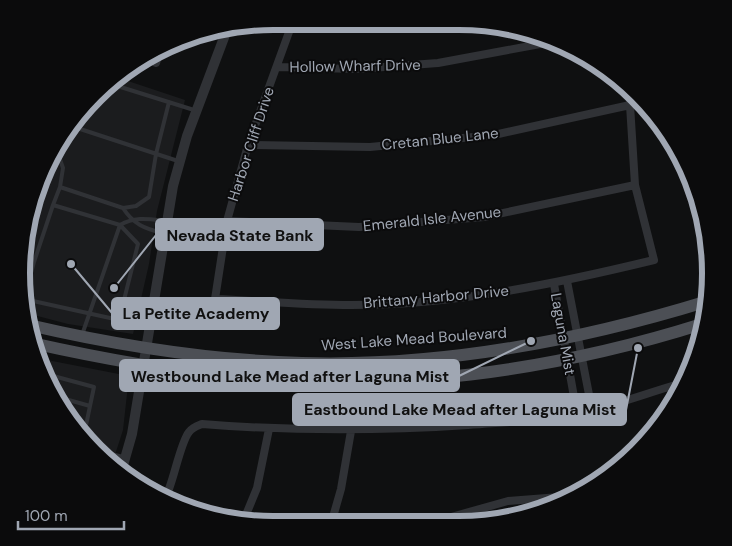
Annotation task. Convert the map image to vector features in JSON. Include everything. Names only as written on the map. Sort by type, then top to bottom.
[{"type":"main road","name":"West Lake Mead Boulevard","points":[[36,327],[82,338],[145,349],[265,362],[332,363],[463,354],[564,340],[654,318],[700,303]]},
{"type":"main road","points":[[41,346],[143,365],[234,378],[332,382],[391,381],[467,375],[532,366],[658,338],[696,326]]},
{"type":"street","name":"Harbor Cliff Drive","points":[[215,299],[227,221],[248,145],[290,30]]},
{"type":"street","points":[[124,465],[132,434],[164,232],[179,161],[225,35]]},
{"type":"street","name":"Hollow Wharf Drive","points":[[277,67],[357,69],[438,63],[540,44]]},
{"type":"street","points":[[630,100],[635,185]]},
{"type":"street","name":"Cretan Blue Lane","points":[[248,145],[370,147],[484,136],[630,105]]},
{"type":"street","name":"Emerald Isle Avenue","points":[[227,221],[359,227],[484,217],[635,185]]},
{"type":"street","name":"Brittany Harbor Drive","points":[[215,299],[352,305],[473,297],[554,284],[654,260],[635,185]]},
{"type":"street","name":"Laguna Mist","points":[[567,281],[592,410]]},
{"type":"street","name":"Laguna Mist","points":[[554,284],[577,414]]},
{"type":"street","points":[[168,492],[175,475],[187,434],[193,427],[202,424],[269,429],[351,431],[514,422],[577,414],[627,401],[674,386]]},
{"type":"street","points":[[246,514],[257,488],[269,429]]},
{"type":"street","points":[[333,516],[341,489],[351,431]]},
{"type":"street","points":[[455,516],[508,501],[553,497]]},
{"type":"lane","points":[[118,86],[196,111]]},
{"type":"lane","points":[[60,187],[123,208],[136,206],[149,197],[156,154],[169,102]]},
{"type":"lane","points":[[78,128],[179,161]]},
{"type":"lane","points":[[30,276],[60,187],[63,168],[59,158]]},
{"type":"lane","points":[[32,301],[119,320],[138,244],[120,225],[53,205]]},
{"type":"lane","points":[[123,208],[130,219],[145,229],[164,232]]},
{"type":"lane","points":[[82,338],[120,225],[130,219],[148,218],[166,221]]},
{"type":"lane","points":[[53,376],[94,387],[86,428]]},
{"type":"lane","points":[[66,399],[90,406]]},
{"type":"lane","points":[[111,454],[126,458]]},
{"type":"shaded area","points":[[125,80],[185,100],[157,211],[149,264],[133,334],[68,324],[34,315],[32,305],[30,273],[32,241],[38,210],[55,166],[80,125],[101,101]]},
{"type":"shaded area","points":[[46,360],[129,376],[123,430],[114,457],[80,421],[55,380]]},
{"type":"place","name":"La Petite Academy","points":[[71,264]]},
{"type":"place","name":"Nevada State Bank","points":[[114,288]]},
{"type":"place","name":"Westbound Lake Mead after Laguna Mist","points":[[531,341]]},
{"type":"place","name":"Eastbound Lake Mead after Laguna Mist","points":[[638,348]]}]
